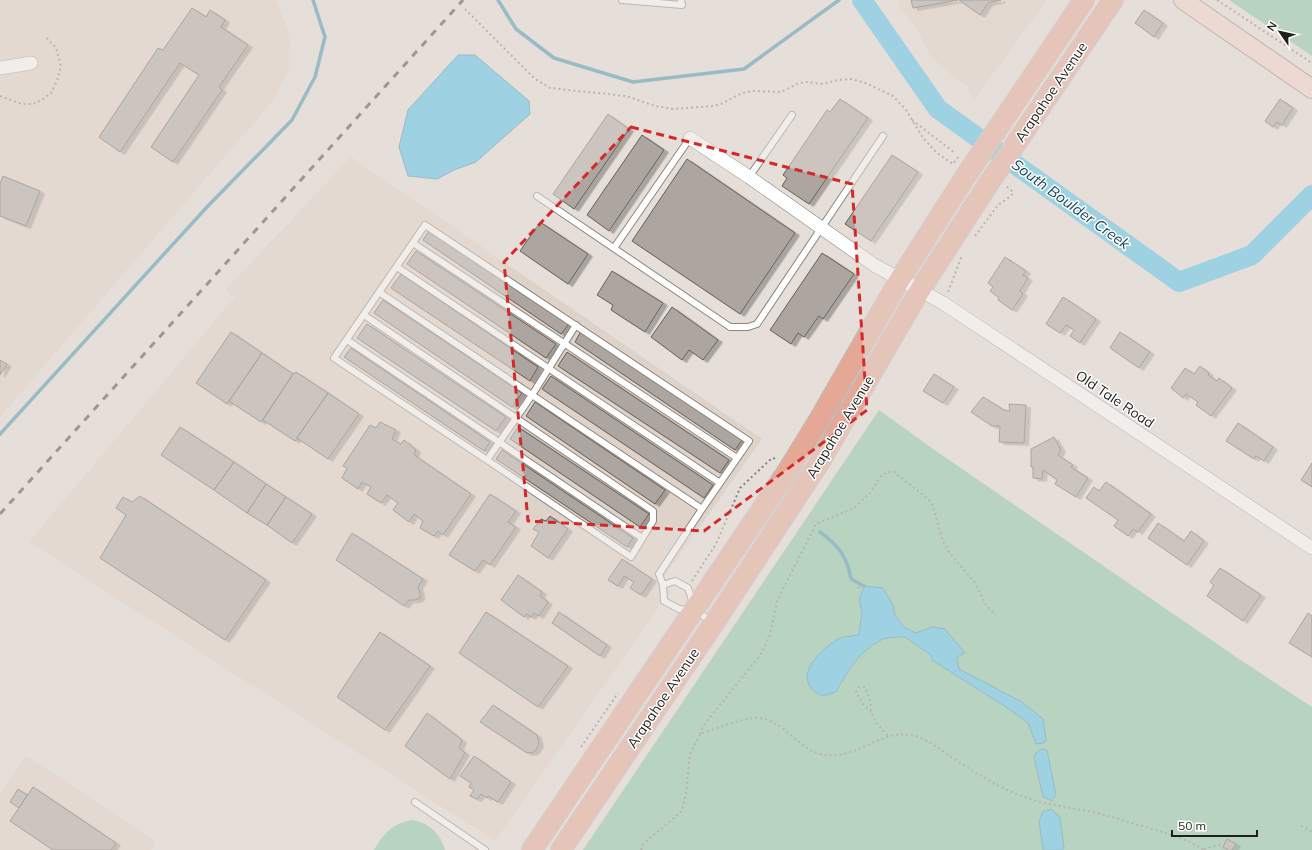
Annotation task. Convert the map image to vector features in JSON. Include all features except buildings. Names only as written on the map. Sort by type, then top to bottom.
[{"type":"main road","name":"Arapahoe Avenue","points":[[532,850],[802,449],[900,279],[963,165],[998,128],[1084,0]]},
{"type":"main road","name":"Arapahoe Avenue","points":[[560,850],[714,623],[825,454],[920,290],[995,185],[1019,139],[1113,0]]},
{"type":"street","points":[[1183,0],[1311,87]]},
{"type":"street","points":[[0,68],[31,63]]},
{"type":"street","name":"Old Tale Road","points":[[690,138],[749,177],[874,265],[943,303],[1312,548]]},
{"type":"lane","points":[[622,0],[682,5],[681,0]]},
{"type":"lane","points":[[749,177],[792,115]]},
{"type":"lane","points":[[537,196],[730,327],[748,327],[757,324],[883,136]]},
{"type":"lane","points":[[614,248],[690,138]]},
{"type":"lane","points":[[364,316],[653,511],[653,521],[631,557],[334,358],[425,225],[749,441],[659,574],[663,585],[664,600],[679,609],[695,610],[714,623]]},
{"type":"lane","points":[[413,243],[737,458]]},
{"type":"lane","points":[[397,266],[720,483]]},
{"type":"lane","points":[[379,292],[702,509]]},
{"type":"lane","points":[[487,460],[532,395],[576,325]]},
{"type":"lane","points":[[347,340],[642,538]]},
{"type":"lane","points":[[663,585],[675,581],[688,588],[695,610]]},
{"type":"lane","points":[[415,802],[485,850]]},
{"type":"path","points":[[1217,0],[1312,63]]},
{"type":"path","points":[[465,9],[535,78],[550,88],[626,96],[655,106],[674,109],[713,106],[721,104],[742,93],[752,91],[781,92],[799,83],[806,82],[823,84],[838,80],[851,79],[862,82],[893,96],[906,110],[923,138],[937,153],[953,164],[963,165]]},
{"type":"path","points":[[0,96],[22,104],[33,104],[42,100],[51,93],[57,81],[61,66],[56,48],[45,36]]},
{"type":"path","points":[[912,119],[955,153]]},
{"type":"path","points":[[973,238],[998,205],[1011,196],[1013,192],[995,185]]},
{"type":"path","points":[[943,303],[963,252]]},
{"type":"path","points":[[688,588],[716,544],[740,488],[772,458],[774,458]]},
{"type":"path","points":[[641,850],[643,844],[682,811],[686,792],[690,754],[703,726],[758,658],[764,648],[770,635],[777,601],[816,524],[854,508],[870,493],[880,476],[887,472],[894,472],[928,499],[933,506],[943,540],[949,552],[975,583],[986,605],[996,614]]},
{"type":"path","points":[[858,588],[867,584]]},
{"type":"path","points":[[871,712],[862,703],[856,692],[858,687],[865,687],[870,700],[871,712],[875,721],[888,736]]},
{"type":"path","points":[[580,750],[618,692]]},
{"type":"path","points":[[700,734],[755,718],[774,723],[804,747],[819,754],[835,755],[859,750],[888,736],[901,734],[914,736],[927,740],[988,780],[1014,793],[1041,803],[1094,812],[1167,833],[1204,850],[1219,845],[1227,850]]},
{"type":"path","points":[[1301,826],[1312,832]]},
{"type":"highlighted area","points":[[631,127],[852,184],[867,410],[704,531],[528,521],[504,262]]},
{"type":"shaded area","points":[[0,0],[276,0],[290,37],[289,70],[271,103],[0,417]]},
{"type":"shaded area","points":[[898,0],[1047,0],[974,100],[966,86],[929,54],[917,29],[900,7]]},
{"type":"shaded area","points":[[351,157],[762,439],[660,583],[671,590],[495,841],[29,542],[235,297],[225,290]]},
{"type":"shaded area","points":[[26,756],[156,842],[151,850],[0,850],[0,793]]},
{"type":"green space","points":[[1229,0],[1312,0],[1312,56]]},
{"type":"green space","points":[[879,410],[936,451],[1239,659],[1312,707],[1312,850],[583,850]]},
{"type":"green space","points":[[406,821],[419,821],[434,830],[441,839],[445,850],[374,850],[385,834],[395,826]]},
{"type":"water","points":[[458,55],[475,55],[529,101],[530,114],[476,162],[454,170],[437,179],[408,176],[399,147],[408,110]]},
{"type":"water","points":[[864,586],[883,588],[893,605],[895,615],[904,627],[916,633],[932,627],[945,629],[965,653],[957,657],[959,669],[1022,702],[1043,719],[1046,740],[1044,743],[1036,744],[1028,723],[1009,709],[932,660],[931,655],[905,637],[891,637],[883,639],[868,649],[855,661],[836,692],[822,696],[813,690],[808,682],[807,674],[815,658],[836,640],[843,637],[859,635],[862,611],[859,600]]},
{"type":"water","points":[[1041,749],[1047,750],[1056,795],[1052,801],[1043,797],[1034,757]]},
{"type":"water","points":[[1051,809],[1060,817],[1064,847],[1063,850],[1043,850],[1039,821],[1043,812]]},
{"type":"waterway","points":[[0,434],[206,208],[292,120],[315,77],[325,37],[313,0]]},
{"type":"waterway","name":"South Boulder Creek","points":[[498,0],[516,29],[554,58],[633,82],[744,69],[839,0]]},
{"type":"waterway","name":"South Boulder Creek","points":[[862,0],[938,109],[1179,282],[1252,255],[1312,195]]},
{"type":"waterway","points":[[820,532],[841,552],[847,564],[851,579],[864,586]]},
{"type":"railway","points":[[0,514],[463,0]]}]
